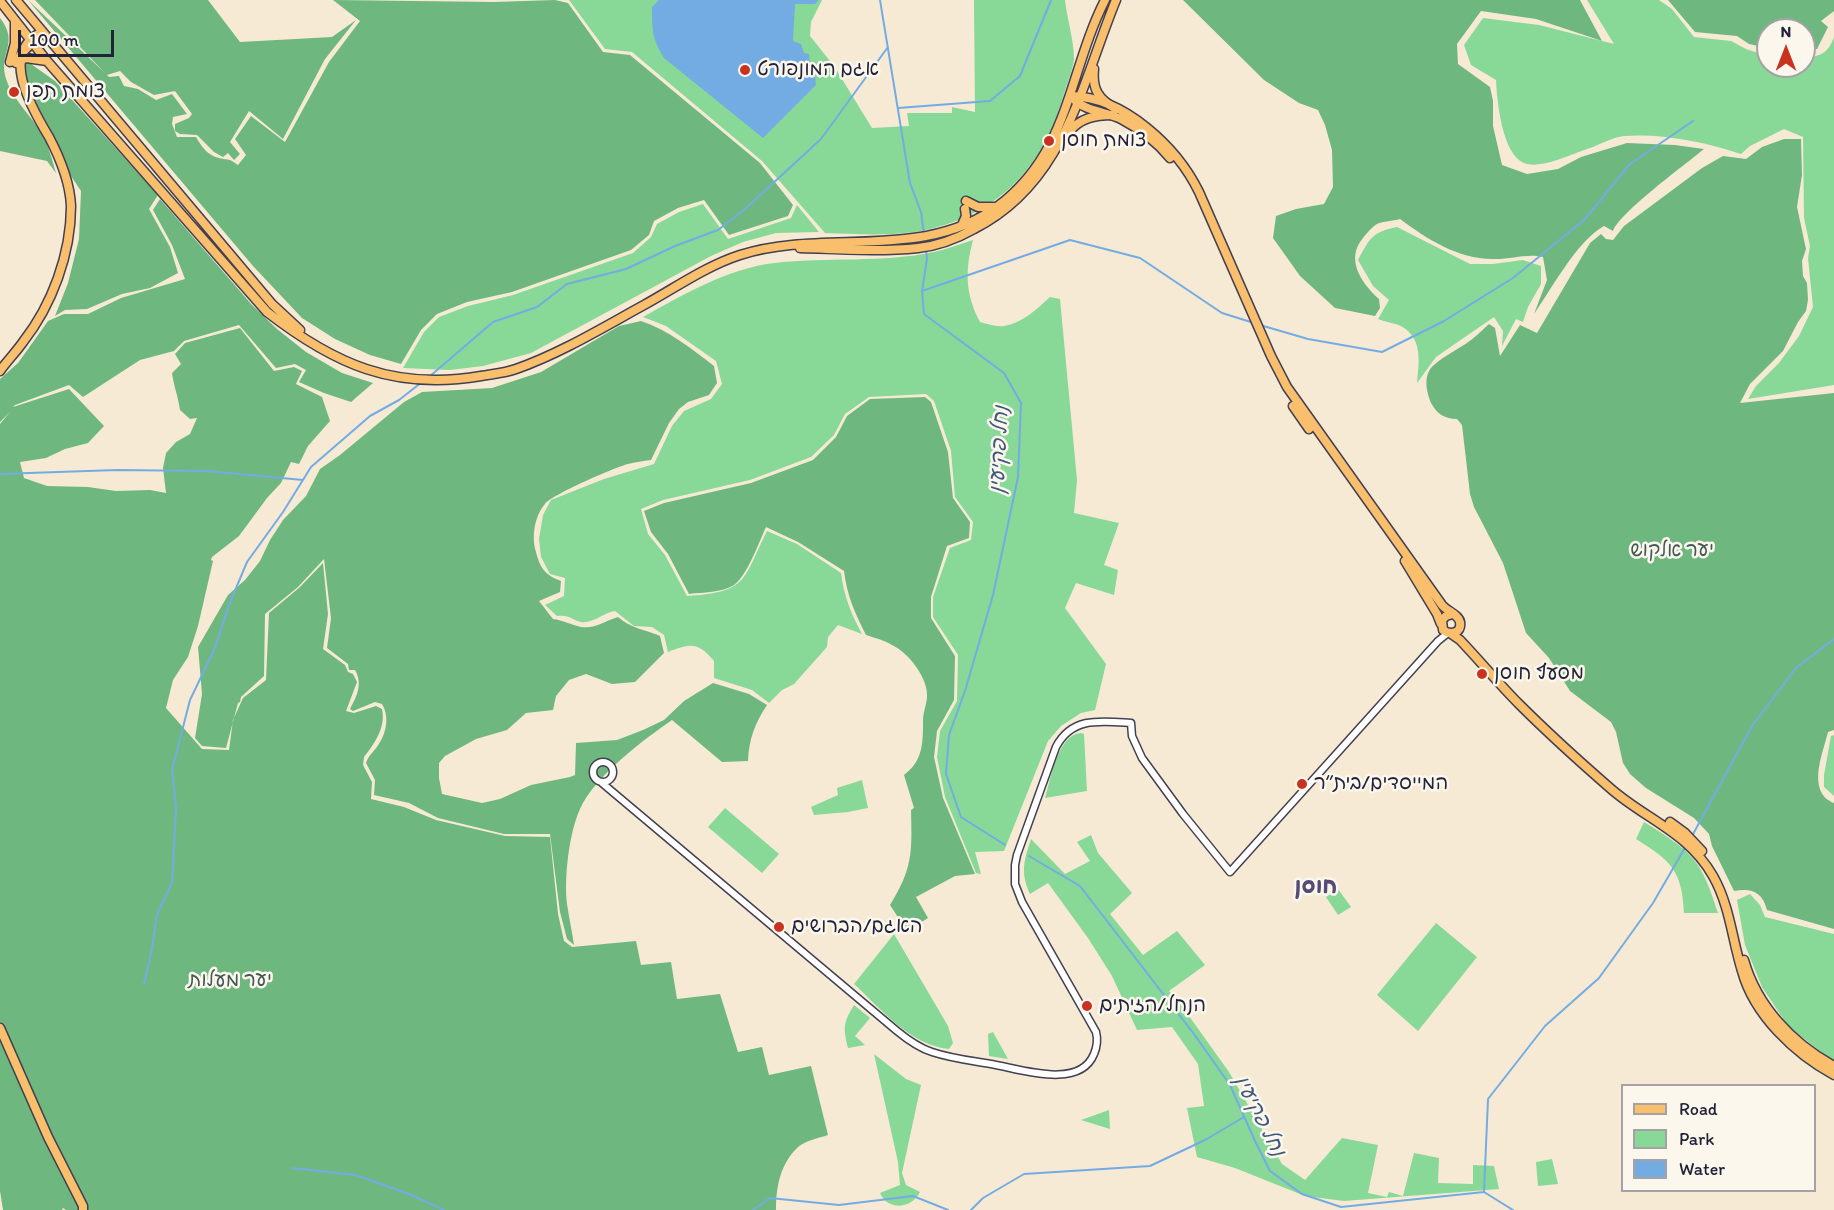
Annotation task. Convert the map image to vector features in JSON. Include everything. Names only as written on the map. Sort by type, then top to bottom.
[{"type":"main road","points":[[16,0],[272,304],[326,351]]},
{"type":"main road","points":[[0,1],[47,61],[267,312],[286,327],[326,351],[362,369],[397,377],[430,380],[465,379],[513,371],[557,352],[712,267],[740,255],[810,243],[917,238],[960,226],[997,207],[1030,176],[1077,99],[1097,16],[1105,0]]},
{"type":"main road","points":[[776,248],[877,250],[921,248],[962,236],[998,215],[1017,200],[1049,162],[1061,142],[1116,0]]},
{"type":"main road","points":[[0,371],[24,342],[49,299],[63,261],[70,225],[68,185],[63,167],[48,136],[18,93],[13,62],[16,31],[14,19]]},
{"type":"main road","points":[[13,62],[31,40],[42,32]]},
{"type":"main road","points":[[1095,55],[1094,88],[1097,94],[1114,112],[1149,137],[1183,174],[1200,204],[1259,342],[1281,385],[1300,417],[1399,552],[1445,629],[1461,640],[1525,710],[1614,792],[1674,832],[1699,856],[1723,896],[1742,971],[1754,999],[1767,1018],[1792,1044],[1816,1064],[1834,1075]]},
{"type":"main road","points":[[13,62],[26,58],[47,61]]},
{"type":"main road","points":[[1077,99],[1134,119],[1168,147],[1199,192],[1261,334],[1287,387],[1442,605],[1458,617],[1460,626],[1469,641],[1532,709],[1622,791],[1677,827],[1702,851],[1728,894],[1745,962],[1762,1001],[1790,1034],[1811,1052],[1834,1066]]},
{"type":"main road","points":[[1061,142],[1080,121],[1114,112]]},
{"type":"main road","points":[[960,226],[965,221],[965,205],[997,207]]},
{"type":"main road","points":[[1445,629],[1443,618],[1452,614]]},
{"type":"main road","points":[[1445,629],[1457,631],[1460,626]]},
{"type":"main road","points":[[0,1028],[83,1210]]},
{"type":"street","points":[[616,795],[612,767],[606,763],[600,763],[594,767],[593,774],[596,780],[914,1044],[944,1056],[1064,1075],[1081,1070],[1092,1058],[1097,1041],[1096,1032],[1022,902],[1014,874],[1020,844],[1060,740],[1072,729],[1088,722],[1131,723],[1132,736],[1142,758],[1230,872],[1438,641],[1445,629]]},
{"type":"street","points":[[602,783],[608,782],[613,777]]},
{"type":"green space","points":[[28,0],[105,73],[35,0],[208,0],[240,42],[332,37],[356,20],[325,59],[283,139],[249,111],[230,142],[240,154],[234,160],[228,153],[223,157],[214,152],[197,135],[180,134],[175,131],[175,124],[189,118],[192,114],[175,91],[154,95],[131,82],[120,71],[107,75],[109,77],[119,76],[124,86],[138,89],[156,100],[172,94],[187,114],[173,117],[172,124],[177,137],[196,137],[211,155],[230,160],[238,165],[246,155],[235,139],[251,116],[285,142],[329,62],[360,21],[333,0],[494,2],[555,0],[568,3],[603,52],[630,55],[760,163],[793,205],[788,216],[729,235],[704,200],[678,208],[654,221],[649,235],[631,250],[512,292],[467,302],[437,314],[421,330],[401,364],[370,355],[335,339],[302,318],[253,266]]},
{"type":"green space","points":[[569,0],[822,0],[811,22],[810,36],[834,66],[872,128],[909,126],[907,113],[952,113],[952,107],[975,112],[974,0],[1065,0],[1074,59],[1055,119],[1045,142],[1017,181],[999,197],[978,211],[956,221],[917,232],[825,233],[762,161],[632,52],[605,49]]},
{"type":"green space","points":[[1183,0],[1580,0],[1602,41],[1536,19],[1481,11],[1457,44],[1458,64],[1490,87],[1493,101],[1493,126],[1502,165],[1527,174],[1558,169],[1581,157],[1627,143],[1704,149],[1640,201],[1613,231],[1604,226],[1594,233],[1566,266],[1534,314],[1547,280],[1543,257],[1492,259],[1467,256],[1421,234],[1400,219],[1375,225],[1363,238],[1355,254],[1357,270],[1361,278],[1379,299],[1380,308],[1375,316],[1335,308],[1300,276],[1273,238],[1276,216],[1296,209],[1324,204],[1333,187],[1332,150],[1318,110],[1299,103],[1264,80]]},
{"type":"green space","points":[[1587,0],[1659,0],[1672,9],[1694,37],[1731,41],[1756,52],[1756,78],[1816,78],[1816,56],[1829,47],[1834,37],[1834,385],[1748,399],[1756,386],[1779,363],[1799,336],[1813,307],[1808,258],[1810,246],[1804,218],[1803,137],[1784,129],[1750,146],[1741,154],[1684,139],[1624,136],[1557,160],[1531,165],[1517,158],[1510,149],[1502,126],[1496,80],[1471,65],[1464,45],[1483,18],[1539,25],[1614,44]]},
{"type":"green space","points":[[1668,0],[1834,0],[1834,11],[1821,21],[1828,27],[1817,49],[1816,18],[1756,18],[1756,45],[1749,44],[1737,36],[1695,32]]},
{"type":"green space","points":[[0,18],[9,41],[4,67],[5,75],[11,91],[42,134],[56,173],[47,161],[0,151]]},
{"type":"green space","points":[[24,59],[55,81],[158,195],[149,209],[170,247],[178,273],[150,288],[122,294],[87,309],[65,310],[55,316],[68,283],[79,239],[81,191],[63,164],[21,84]]},
{"type":"green space","name":"יער אלקוש","points":[[1784,139],[1801,139],[1802,175],[1797,207],[1806,249],[1802,261],[1808,300],[1806,311],[1783,351],[1750,384],[1740,403],[1834,393],[1834,730],[1828,732],[1820,761],[1818,781],[1825,798],[1834,803],[1834,929],[1767,910],[1762,899],[1755,892],[1734,891],[1712,846],[1709,834],[1694,818],[1646,788],[1630,774],[1623,763],[1616,732],[1611,722],[1570,691],[1549,658],[1526,633],[1503,563],[1474,507],[1470,494],[1462,425],[1457,419],[1445,417],[1436,410],[1431,403],[1427,387],[1427,375],[1432,367],[1471,340],[1489,324],[1495,328],[1500,356],[1520,325],[1537,333],[1590,243],[1601,234],[1606,239],[1613,240],[1624,226],[1702,168],[1723,156],[1746,159],[1762,147]]},
{"type":"green space","name":"יער מעלות","points":[[160,199],[252,305],[277,329],[306,352],[342,373],[373,383],[351,402],[324,393],[299,382],[306,370],[295,364],[276,368],[239,325],[184,341],[174,351],[140,360],[83,397],[69,385],[15,405],[13,407],[69,389],[104,426],[88,443],[65,449],[46,458],[20,462],[24,478],[47,486],[88,487],[116,491],[150,490],[166,493],[163,468],[166,453],[176,442],[190,434],[197,418],[190,419],[180,410],[172,373],[181,364],[175,354],[185,343],[240,328],[274,371],[294,367],[302,371],[296,384],[322,397],[330,421],[308,446],[299,464],[291,462],[281,483],[239,536],[212,557],[198,626],[188,657],[173,680],[166,708],[202,749],[229,750],[233,720],[243,698],[266,680],[269,613],[300,587],[323,563],[328,614],[323,649],[345,665],[357,682],[346,711],[354,713],[376,706],[382,709],[381,728],[364,757],[363,765],[372,782],[371,799],[404,807],[436,820],[505,836],[550,837],[558,914],[564,941],[572,947],[636,941],[641,965],[671,962],[677,999],[720,994],[738,1052],[762,1047],[769,1075],[811,1066],[828,1135],[804,1143],[791,1155],[780,1177],[776,1210],[66,1210],[63,1208],[62,1210],[3,1210],[0,1191],[0,424],[10,412],[0,422],[0,379],[18,363],[48,321],[64,314],[88,314],[121,298],[185,279],[172,245],[153,210]]},
{"type":"green space","points":[[703,204],[728,239],[791,218],[797,205],[819,232],[776,233],[743,242],[711,256],[531,353],[483,366],[450,370],[403,368],[424,332],[439,317],[468,306],[513,295],[633,253],[651,237],[657,224],[679,212]]},
{"type":"green space","points":[[1397,227],[1470,264],[1523,260],[1541,266],[1541,284],[1528,307],[1523,322],[1516,319],[1502,346],[1503,331],[1494,317],[1436,357],[1417,383],[1418,351],[1413,337],[1401,326],[1378,319],[1389,300],[1373,286],[1358,260],[1373,237],[1382,231]]},
{"type":"green space","points":[[973,240],[968,282],[971,302],[980,322],[998,326],[1011,324],[1029,315],[1050,297],[1060,299],[1077,480],[1074,513],[1119,523],[1104,565],[1118,570],[1114,595],[1076,583],[1065,608],[1106,664],[1095,710],[1081,713],[1061,726],[1048,741],[1004,851],[975,852],[981,874],[976,873],[945,797],[937,757],[940,731],[957,701],[958,655],[933,617],[933,597],[950,548],[971,540],[973,522],[955,497],[951,451],[934,401],[926,394],[869,397],[845,414],[834,435],[811,457],[750,480],[663,500],[641,509],[648,534],[665,555],[687,596],[707,594],[733,587],[747,572],[767,531],[797,544],[841,573],[848,605],[862,634],[838,625],[828,637],[827,647],[794,684],[782,690],[769,703],[752,690],[714,678],[714,661],[698,647],[688,646],[668,652],[664,635],[652,627],[634,626],[615,611],[585,622],[566,616],[557,616],[545,605],[564,596],[565,578],[550,574],[541,557],[539,539],[543,515],[551,500],[604,479],[654,464],[672,426],[684,411],[711,399],[722,384],[716,361],[666,326],[643,317],[706,284],[757,266],[794,261],[895,258],[939,251]]},
{"type":"green space","points":[[641,321],[670,334],[714,366],[717,383],[709,395],[688,402],[679,409],[669,423],[651,460],[631,463],[611,470],[571,488],[545,504],[535,526],[534,540],[541,567],[561,581],[560,592],[539,601],[553,619],[586,627],[618,617],[634,627],[660,636],[664,653],[635,682],[612,684],[586,674],[569,680],[556,696],[553,710],[526,713],[507,730],[476,739],[445,756],[439,763],[442,794],[482,803],[500,799],[531,785],[575,775],[576,743],[617,740],[643,730],[664,720],[684,701],[713,683],[749,694],[767,705],[753,732],[748,761],[722,762],[672,720],[647,738],[596,784],[576,819],[568,856],[566,893],[574,945],[567,939],[560,912],[550,834],[504,834],[438,818],[409,803],[374,795],[375,780],[366,763],[384,733],[386,713],[382,704],[375,702],[353,711],[350,709],[357,695],[359,680],[355,670],[349,670],[348,664],[327,648],[331,618],[324,559],[298,587],[265,614],[264,676],[241,697],[226,748],[202,746],[195,738],[202,694],[198,647],[228,595],[245,580],[260,561],[283,520],[306,496],[320,469],[404,402],[422,392],[492,388],[541,372],[619,326]]},
{"type":"green space","points":[[925,397],[931,402],[948,452],[953,498],[970,522],[969,538],[947,546],[931,597],[931,618],[955,656],[954,700],[937,731],[934,757],[943,798],[975,874],[955,876],[916,897],[928,918],[907,931],[890,905],[898,892],[910,859],[911,810],[914,808],[904,775],[915,764],[921,751],[927,698],[925,683],[917,667],[898,649],[866,635],[852,604],[844,571],[798,542],[766,527],[739,581],[729,588],[718,591],[689,594],[668,554],[651,532],[644,511],[664,503],[751,483],[813,460],[836,437],[847,416],[870,399]]},
{"type":"green space","points":[[1081,733],[1084,734],[1087,791],[1045,798],[1061,749],[1066,741]]},
{"type":"green space","points":[[1834,735],[1834,796],[1824,787],[1824,775],[1831,736]]},
{"type":"green space","points":[[862,780],[868,808],[814,815],[811,807],[838,795],[837,788]]},
{"type":"green space","points":[[725,808],[779,854],[762,873],[708,827]]},
{"type":"green space","points":[[1644,822],[1684,849],[1693,858],[1706,880],[1718,913],[1684,913],[1681,886],[1672,868],[1658,854],[1636,839]]},
{"type":"green space","points":[[1091,835],[1098,853],[1132,893],[1110,914],[1143,955],[1177,931],[1205,965],[1169,991],[1229,1072],[1282,1164],[1305,1180],[1342,1138],[1378,1145],[1368,1193],[1387,1197],[1389,1192],[1403,1196],[1414,1153],[1439,1158],[1438,1183],[1473,1184],[1473,1165],[1494,1166],[1499,1189],[1344,1201],[1305,1196],[1235,1168],[1197,1157],[1187,1108],[1204,1106],[1198,1064],[1172,1027],[1137,1030],[1112,976],[1048,883],[1030,894],[1027,886],[1024,866],[1031,839],[1065,874],[1090,861],[1077,842]]},
{"type":"green space","points":[[1338,889],[1351,907],[1338,915],[1326,897]]},
{"type":"green space","points":[[1750,894],[1760,905],[1765,917],[1834,934],[1834,1062],[1788,1026],[1762,987],[1745,945],[1737,900]]},
{"type":"green space","points":[[1436,923],[1477,957],[1418,1031],[1377,995]]},
{"type":"green space","points":[[894,934],[948,1026],[953,1043],[949,1049],[922,1041],[909,1033],[854,984]]},
{"type":"green space","points":[[854,1005],[870,1018],[855,1036],[865,1045],[848,1048],[845,1026]]},
{"type":"green space","points":[[993,1032],[1008,1059],[989,1056],[988,1034]]},
{"type":"green space","points":[[874,1054],[906,1079],[921,1085],[902,1173],[906,1185],[920,1192],[916,1198],[905,1205],[888,1203],[880,1193],[900,1185],[898,1162]]},
{"type":"green space","points":[[1109,1110],[1110,1129],[1081,1120]]},
{"type":"green space","points":[[1552,1159],[1558,1184],[1538,1186],[1536,1162]]},
{"type":"water","name":"אגם המונפורט","points":[[659,0],[819,0],[815,4],[795,4],[793,41],[801,44],[804,53],[809,54],[811,74],[815,76],[816,85],[763,138],[664,58],[657,45],[653,28],[652,7]]},
{"type":"waterway","name":"נחל פקיעין","points":[[880,0],[910,183],[921,212],[924,234]]},
{"type":"waterway","points":[[898,108],[990,101],[1020,76],[1051,0]]},
{"type":"waterway","points":[[429,377],[493,322],[537,307],[567,284],[626,269],[675,246],[718,230],[745,209],[821,139],[888,47]]},
{"type":"waterway","points":[[1260,325],[1308,339],[1382,352],[1444,321],[1513,278],[1584,220],[1630,164],[1693,121]]},
{"type":"waterway","points":[[922,291],[1070,240],[1140,258],[1222,313],[1254,323]]},
{"type":"waterway","name":"נחל פקיעין","points":[[926,249],[927,259],[922,291],[924,314],[1004,373],[1021,403],[1018,477],[993,595],[965,691],[949,735],[946,774],[961,817],[1005,845]]},
{"type":"waterway","points":[[144,984],[157,914],[172,883],[176,808],[172,770],[190,700],[215,648],[229,605],[247,562],[283,512],[311,467],[370,416],[399,400],[422,382]]},
{"type":"waterway","points":[[0,474],[117,470],[207,471],[303,480]]},
{"type":"waterway","points":[[1692,836],[1752,726],[1796,668],[1834,639]]},
{"type":"waterway","points":[[1484,1192],[1488,1099],[1545,1026],[1599,978],[1653,903],[1686,846]]},
{"type":"waterway","name":"נחל פקיעין","points":[[1029,856],[1080,886],[1194,1034],[1230,1085],[1270,1171],[1302,1194],[1341,1207],[1484,1192],[1513,1210]]},
{"type":"waterway","points":[[971,1210],[983,1198],[1024,1174],[1150,1166],[1205,1140],[1244,1117]]},
{"type":"waterway","points":[[292,1168],[356,1175],[444,1210]]},
{"type":"waterway","points":[[753,1210],[770,1198],[839,1205],[913,1196],[948,1210]]},
{"type":"place","name":"אגם המונפורט","points":[[745,70]]},
{"type":"place","name":"צומת תפן","points":[[14,92]]},
{"type":"place","name":"צומת חוסן","points":[[1049,141]]},
{"type":"place","name":"מסעף חוסן","points":[[1482,674]]},
{"type":"place","name":"המייסדים/בית״ר","points":[[1302,784]]},
{"type":"place","name":"האגם/הברושים","points":[[779,927]]},
{"type":"place","name":"הנחל/הזיתים","points":[[1087,1006]]},
{"type":"district","name":"חוסן","points":[[1316,887]]}]
